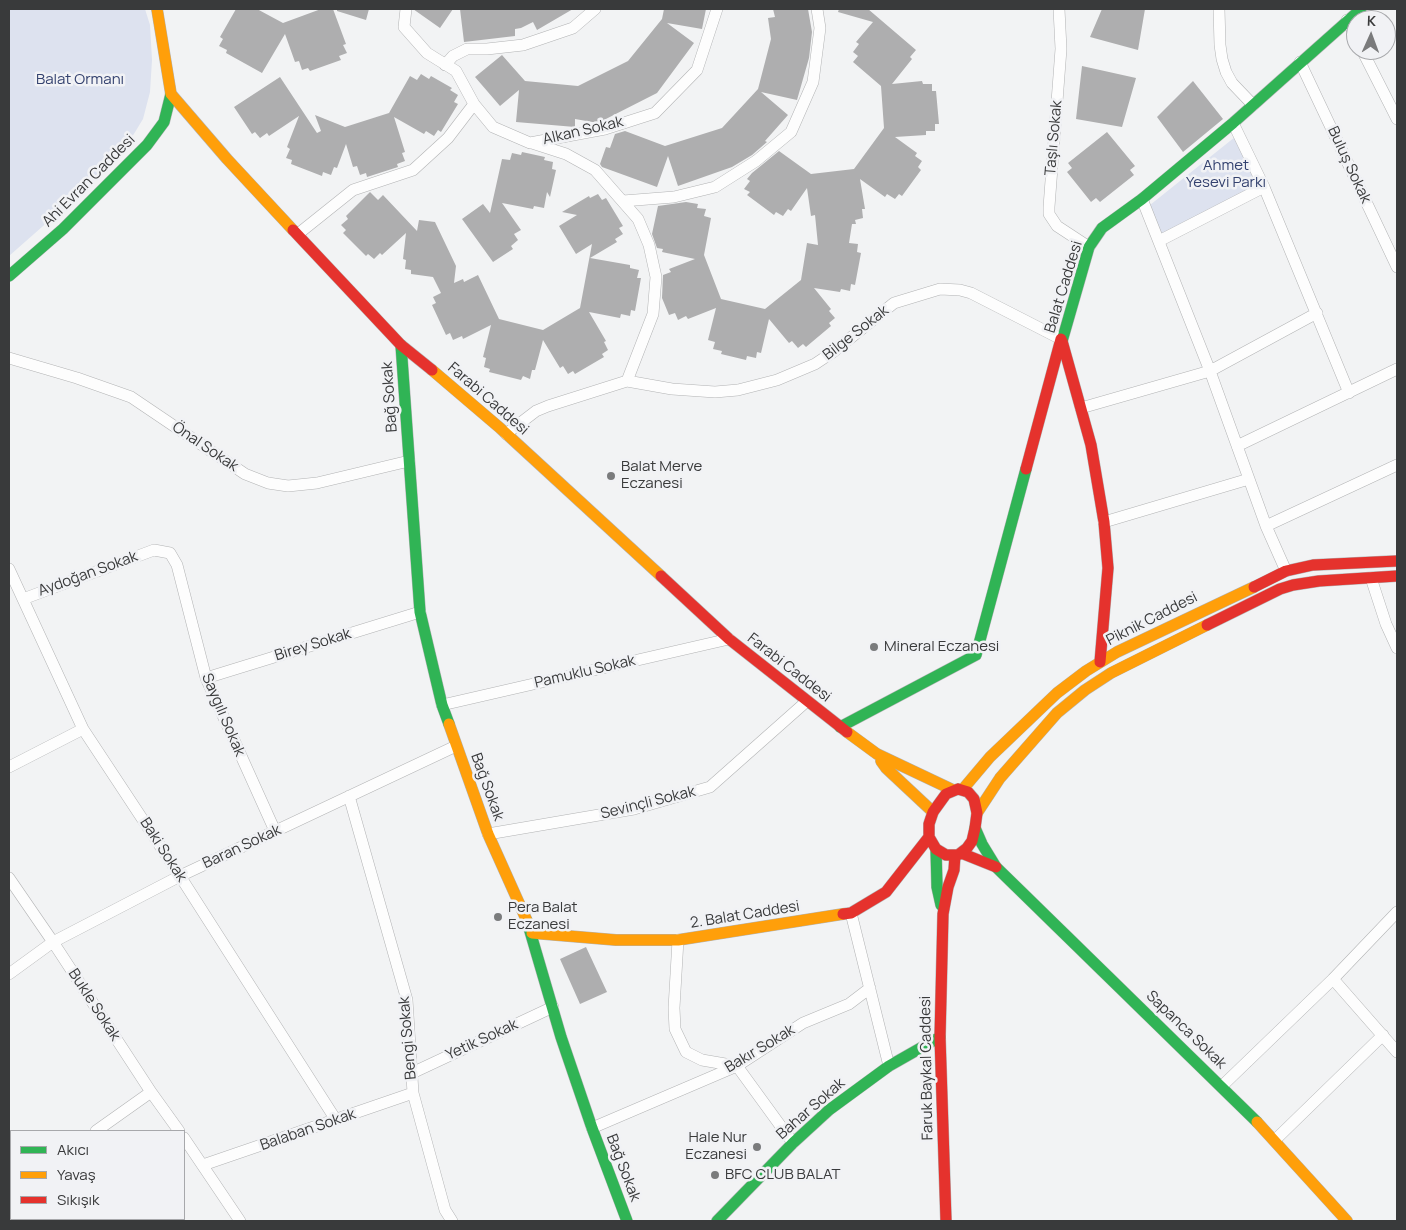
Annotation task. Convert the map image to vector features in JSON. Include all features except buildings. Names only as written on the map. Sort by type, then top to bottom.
[{"type":"street","points":[[157,9],[171,94]]},
{"type":"street","name":"Alkan Sokak","points":[[406,9],[404,27],[427,53],[456,71],[474,104],[493,126],[530,143],[605,129],[655,113],[697,70],[717,9]]},
{"type":"street","points":[[445,65],[453,56],[468,49],[487,50],[523,45],[573,28],[595,9]]},
{"type":"street","points":[[623,201],[674,197],[715,187],[756,161],[791,132],[813,82],[820,28],[818,9]]},
{"type":"street","name":"Taşlı Sokak","points":[[1059,9],[1061,49],[1049,214],[1057,226],[1089,247]]},
{"type":"street","points":[[1218,9],[1220,45],[1226,72],[1232,83],[1253,105]]},
{"type":"street","name":"Balat Caddesi","points":[[1100,662],[1108,568],[1104,522],[1091,445],[1061,338],[1089,247],[1102,228],[1142,199],[1233,123],[1346,21]]},
{"type":"street","points":[[1367,60],[1397,119]]},
{"type":"street","name":"Buluş Sokak","points":[[1300,62],[1397,267]]},
{"type":"street","name":"Farabi Caddesi","points":[[171,94],[227,159],[401,345],[453,387],[506,434],[729,639],[877,754]]},
{"type":"street","name":"Ahi Evran Caddesi","points":[[9,276],[63,229],[147,144],[164,122],[171,94]]},
{"type":"street","points":[[298,234],[353,190],[414,170],[448,138],[474,104]]},
{"type":"street","points":[[1233,123],[1264,187],[1349,393]]},
{"type":"street","points":[[530,143],[566,154],[595,170],[638,219],[649,245],[656,277],[653,314],[627,381]]},
{"type":"street","points":[[1159,241],[1264,187]]},
{"type":"street","points":[[1142,199],[1210,371],[1266,526],[1286,570]]},
{"type":"street","name":"Bilge Sokak","points":[[506,434],[536,411],[627,381],[672,390],[715,392],[738,390],[777,380],[802,370],[833,352],[894,303],[940,290],[960,290],[971,293],[1061,338]]},
{"type":"street","points":[[1081,408],[1210,371],[1317,313]]},
{"type":"street","points":[[840,727],[976,655],[1061,338]]},
{"type":"street","name":"Bağ Sokak","points":[[401,345],[420,612],[442,705],[488,834],[532,932],[561,1037],[592,1128],[627,1221]]},
{"type":"street","name":"Önal Sokak","points":[[9,358],[77,378],[131,397],[245,474],[268,483],[288,486],[317,483],[409,461]]},
{"type":"street","points":[[1237,446],[1397,369]]},
{"type":"street","points":[[1266,526],[1397,465]]},
{"type":"street","points":[[1104,522],[1249,479]]},
{"type":"street","name":"Aydoğan Sokak","points":[[23,599],[154,550]]},
{"type":"street","name":"Saygılı Sokak","points":[[154,550],[170,553],[177,565],[206,678],[275,831]]},
{"type":"street","name":"Piknik Caddesi","points":[[958,790],[1046,704],[1072,681],[1100,662],[1286,570],[1313,566],[1397,561]]},
{"type":"street","name":"Baki Sokak","points":[[9,569],[83,729],[180,876],[336,1120]]},
{"type":"street","name":"Piknik Caddesi","points":[[977,813],[1000,778],[1057,713],[1084,690],[1111,673],[1280,589],[1305,582],[1397,576]]},
{"type":"street","points":[[1371,578],[1386,624],[1397,648]]},
{"type":"street","name":"Birey Sokak","points":[[206,678],[420,612]]},
{"type":"street","name":"Pamuklu Sokak","points":[[442,705],[729,639]]},
{"type":"street","name":"Sevinçli Sokak","points":[[488,834],[634,809],[710,787],[807,701]]},
{"type":"street","points":[[9,768],[83,729]]},
{"type":"street","name":"Baran Sokak","points":[[9,974],[53,942],[180,876],[456,746]]},
{"type":"street","points":[[877,754],[958,790],[968,792],[974,799],[977,813],[975,828],[972,841],[967,848],[958,854],[946,855],[936,849]]},
{"type":"street","points":[[877,754],[886,768],[933,812]]},
{"type":"street","points":[[943,914],[937,887],[936,849],[929,837],[929,824],[933,812],[946,794],[958,790]]},
{"type":"street","name":"Bengi Sokak","points":[[349,796],[407,1000],[413,1093],[445,1210],[452,1221]]},
{"type":"street","name":"Sapanca Sokak","points":[[975,828],[996,867],[1222,1086],[1275,1140],[1347,1221]]},
{"type":"street","name":"2. Balat Caddesi","points":[[532,932],[616,940],[678,940],[851,913],[886,892],[929,837]]},
{"type":"street","points":[[943,914],[948,887],[958,854]]},
{"type":"street","name":"Sapanca Sokak","points":[[958,854],[996,867]]},
{"type":"street","name":"Bukle Sokak","points":[[9,878],[178,1130]]},
{"type":"street","points":[[1222,1086],[1333,979],[1397,912]]},
{"type":"street","points":[[851,913],[889,1066]]},
{"type":"street","name":"Faruk Baykal Caddesi","points":[[943,914],[940,1037],[946,1221]]},
{"type":"street","points":[[678,940],[674,1008],[675,1029],[686,1052],[702,1060],[736,1066],[792,1143]]},
{"type":"street","points":[[1333,979],[1397,1052]]},
{"type":"street","name":"Bakır Sokak","points":[[592,1128],[736,1066],[803,1023],[849,1004],[870,988]]},
{"type":"street","name":"Yetik Sokak","points":[[412,1073],[552,1007]]},
{"type":"street","points":[[1275,1140],[1383,1036]]},
{"type":"street","name":"Bahar Sokak","points":[[716,1221],[792,1143],[829,1110],[889,1066],[940,1037]]},
{"type":"street","points":[[97,1130],[151,1092]]},
{"type":"street","name":"Balaban Sokak","points":[[203,1166],[413,1093]]},
{"type":"street","points":[[185,1139],[240,1221]]},
{"type":"green space","name":"Balat Ormanı","points":[[9,9],[145,9],[150,25],[152,60],[150,92],[143,119],[118,160],[9,256]]},
{"type":"green space","name":"Ahmet Yesevi Parkı","points":[[1235,137],[1260,185],[1162,236],[1150,205]]},
{"type":"traffic: fast","points":[[1062,341],[1089,247],[1102,228],[1142,199],[1233,123],[1361,9]]},
{"type":"traffic: fast","points":[[9,276],[63,229],[147,145],[164,122],[171,94]]},
{"type":"traffic: fast","points":[[401,345],[420,612],[442,705],[449,724]]},
{"type":"traffic: fast","points":[[840,727],[976,655],[1026,469]]},
{"type":"traffic: fast","points":[[975,828],[996,867],[1257,1122]]},
{"type":"traffic: fast","points":[[936,849],[937,887],[941,905]]},
{"type":"traffic: fast","points":[[527,921],[561,1037],[592,1128],[627,1221]]},
{"type":"traffic: fast","points":[[717,1221],[793,1143],[829,1110],[889,1066],[940,1037]]},
{"type":"traffic: slow","points":[[157,9],[171,94],[227,159],[293,230]]},
{"type":"traffic: slow","points":[[432,370],[500,428],[661,576]]},
{"type":"traffic: slow","points":[[963,789],[990,757],[1057,693],[1086,671],[1117,652],[1254,587]]},
{"type":"traffic: slow","points":[[977,813],[1000,778],[1057,713],[1085,690],[1111,673],[1207,625]]},
{"type":"traffic: slow","points":[[449,724],[488,834],[527,921]]},
{"type":"traffic: slow","points":[[847,732],[877,754],[953,790]]},
{"type":"traffic: slow","points":[[881,761],[933,812]]},
{"type":"traffic: slow","points":[[532,933],[616,940],[678,940],[843,914]]},
{"type":"traffic: slow","points":[[1257,1122],[1347,1221]]},
{"type":"traffic: jam","points":[[293,230],[401,345],[432,370]]},
{"type":"traffic: jam","points":[[1026,469],[1061,339]]},
{"type":"traffic: jam","points":[[1062,341],[1091,445],[1104,522],[1108,568],[1100,662]]},
{"type":"traffic: jam","points":[[1254,587],[1286,571],[1313,565],[1397,561]]},
{"type":"traffic: jam","points":[[661,576],[729,639],[847,732]]},
{"type":"traffic: jam","points":[[1207,625],[1280,589],[1293,585],[1319,581],[1397,576]]},
{"type":"traffic: jam","points":[[958,789],[968,792],[974,799],[977,813],[975,828],[972,841],[967,848],[958,855],[946,855],[936,849],[929,837],[929,824],[933,812],[946,794],[958,789]]},
{"type":"traffic: jam","points":[[843,914],[851,913],[886,892],[929,837]]},
{"type":"traffic: jam","points":[[961,853],[996,867]]},
{"type":"traffic: jam","points":[[946,1221],[940,1037],[943,914],[948,887],[954,870],[955,855]]},
{"type":"place","name":"Balat Merve Eczanesi","points":[[611,476]]},
{"type":"place","name":"Mineral Eczanesi","points":[[874,647]]},
{"type":"place","name":"Pera Balat Eczanesi","points":[[498,917]]},
{"type":"place","name":"Hale Nur Eczanesi","points":[[757,1147]]},
{"type":"place","name":"BFC CLUB BALAT","points":[[715,1175]]}]
